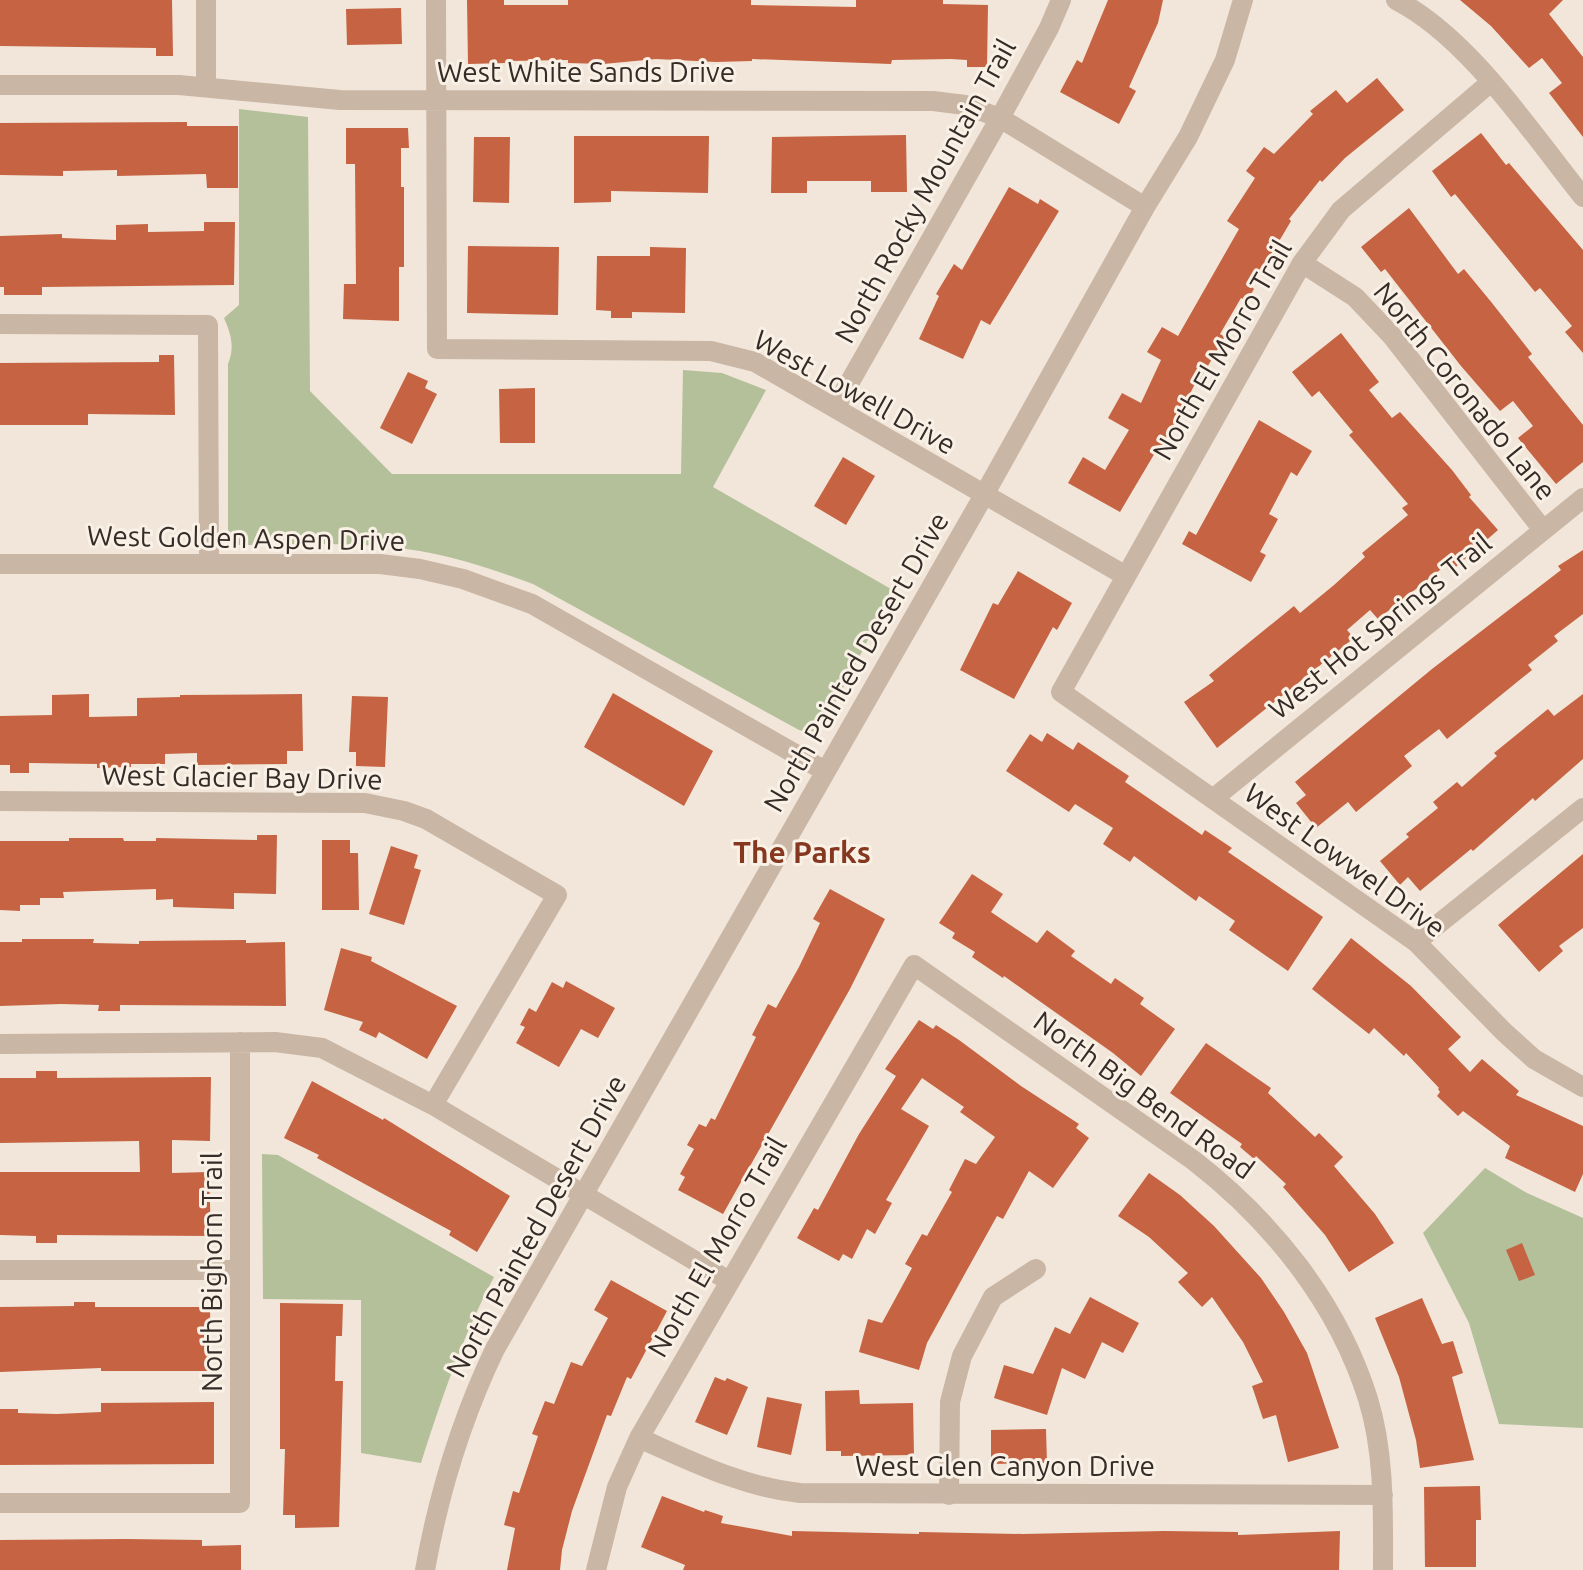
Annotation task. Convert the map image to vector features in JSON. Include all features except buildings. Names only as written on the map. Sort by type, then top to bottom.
[{"type":"street","points":[[206,0],[206,87]]},
{"type":"street","points":[[436,0],[437,99]]},
{"type":"street","name":"North Rocky Mountain Trail","points":[[835,408],[1000,118],[1061,0]]},
{"type":"street","name":"North Painted Desert Drive","points":[[425,1570],[440,1493],[465,1414],[495,1349],[984,495],[1145,207],[1188,137],[1229,50],[1243,0]]},
{"type":"street","points":[[1396,0],[1435,25],[1491,82],[1583,197]]},
{"type":"street","name":"North El Morro Trail","points":[[1061,692],[1302,263],[1341,210],[1491,82]]},
{"type":"street","name":"West White Sands Drive","points":[[0,85],[206,87],[340,100],[933,101],[965,105],[1000,118],[1145,207]]},
{"type":"street","name":"West Lowell Drive","points":[[437,99],[437,349],[711,351],[755,362],[1126,576]]},
{"type":"street","name":"North Coronado Lane","points":[[1302,263],[1355,297],[1392,336],[1543,530]]},
{"type":"street","points":[[0,324],[208,325],[209,563]]},
{"type":"street","name":"West Hot Springs Trail","points":[[1214,798],[1583,498]]},
{"type":"street","name":"West Golden Aspen Drive","points":[[0,564],[380,564],[420,569],[497,589],[532,604],[825,771]]},
{"type":"street","name":"West Lowwel Drive","points":[[1061,692],[1416,942],[1534,1059],[1583,1087]]},
{"type":"street","name":"West Glacier Bay Drive","points":[[0,801],[365,803],[426,819],[557,895],[433,1105]]},
{"type":"street","points":[[1416,942],[1583,808]]},
{"type":"street","name":"North El Morro Trail","points":[[596,1570],[617,1487],[639,1438],[914,965]]},
{"type":"street","name":"North Big Bend Road","points":[[914,965],[1229,1187],[1281,1243],[1323,1301],[1353,1360],[1368,1401],[1383,1495],[1383,1570]]},
{"type":"street","points":[[0,1044],[240,1042],[302,1044],[322,1048],[433,1105],[729,1281]]},
{"type":"street","name":"North Bighorn Trail","points":[[0,1503],[240,1503],[240,1042]]},
{"type":"street","points":[[949,1495],[950,1402],[962,1356],[993,1297],[1036,1269]]},
{"type":"street","points":[[0,1270],[240,1270]]},
{"type":"street","name":"West Glen Canyon Drive","points":[[639,1438],[737,1480],[767,1489],[800,1493],[1383,1495]]},
{"type":"green space","points":[[239,109],[308,117],[310,391],[392,474],[681,474],[683,370],[722,373],[766,390],[713,487],[891,589],[823,726],[812,732],[799,730],[533,584],[480,566],[426,552],[389,547],[239,545],[230,541],[228,364],[232,346],[224,318],[239,305]]},
{"type":"green space","points":[[262,1154],[278,1155],[494,1277],[462,1345],[421,1463],[361,1453],[361,1300],[263,1299]]},
{"type":"green space","points":[[1485,1168],[1527,1193],[1583,1218],[1583,1428],[1499,1424],[1469,1323],[1423,1233]]},
{"type":"district","name":"The Parks","points":[[802,853]]}]
